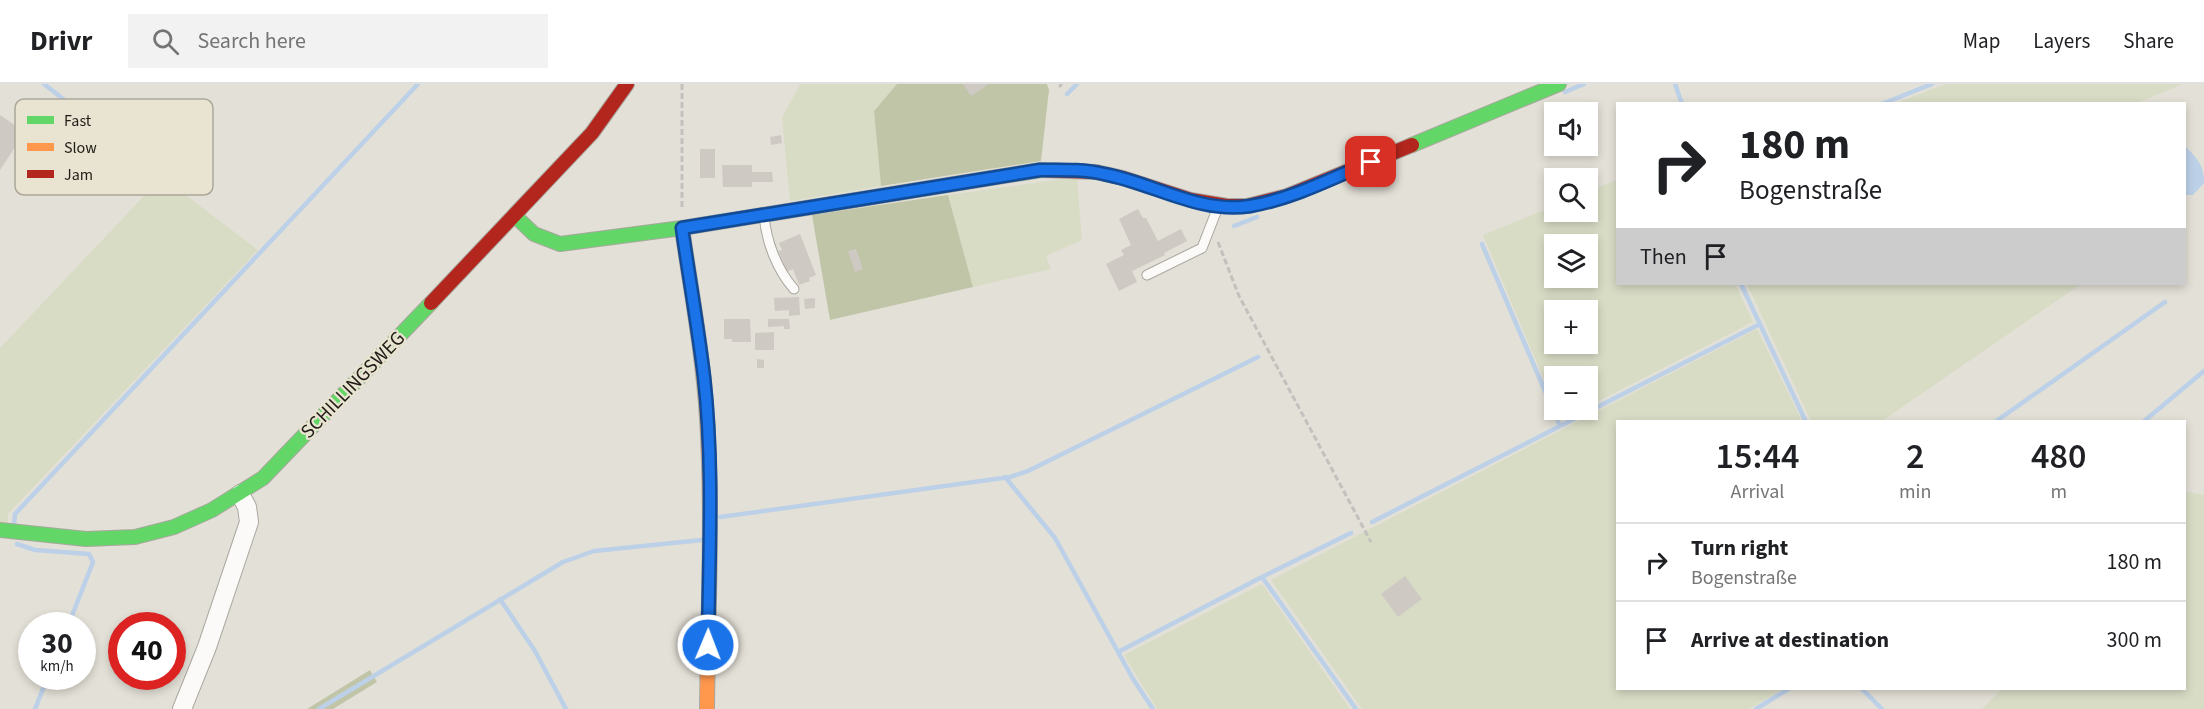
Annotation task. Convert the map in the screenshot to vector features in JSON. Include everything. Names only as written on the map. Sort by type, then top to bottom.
[{"type":"street","name":"SCHILLINGSWEG","points":[[0,530],[51,536],[117,539],[154,532],[192,519],[240,494],[263,478],[592,133],[627,84]]},
{"type":"street","points":[[515,216],[534,234],[560,244],[682,228],[1040,170],[1074,170],[1105,174],[1196,203],[1249,206],[1287,196],[1558,84]]},
{"type":"street","points":[[682,228],[704,376],[707,420],[710,539],[707,709]]},
{"type":"street","points":[[182,709],[207,647],[249,522],[247,507],[240,494]]},
{"type":"lane","points":[[1146,274],[1202,248],[1218,206]]},
{"type":"lane","points":[[764,214],[765,232],[784,278],[794,289]]},
{"type":"path","points":[[682,84],[682,228]]},
{"type":"path","points":[[1212,223],[1239,296],[1371,542]]},
{"type":"green space","points":[[800,84],[897,84],[874,111],[881,186],[790,201],[782,118]]},
{"type":"green space","points":[[897,84],[1047,84],[1049,90],[1041,161],[881,186],[874,111]]},
{"type":"green space","points":[[1946,84],[2183,84],[2139,102],[1899,102]]},
{"type":"green space","points":[[1077,177],[1082,240],[1046,256],[1051,269],[973,287],[948,195]]},
{"type":"green space","points":[[1616,180],[1616,285],[1735,285],[1753,322],[1598,401],[1598,366],[1544,366],[1544,380],[1483,235],[1544,210],[1544,222],[1598,222],[1598,188]]},
{"type":"green space","points":[[145,195],[186,195],[258,250],[8,514],[8,524],[0,523],[0,348]]},
{"type":"green space","points":[[948,195],[973,287],[830,320],[812,215]]},
{"type":"green space","points":[[1747,285],[2080,285],[1883,420],[1811,420]]},
{"type":"green space","points":[[1757,329],[1802,420],[1616,420],[1616,690],[1781,690],[1749,709],[1362,709],[1271,580],[1581,420],[1598,420],[1598,411]]},
{"type":"green space","points":[[2186,493],[2204,495],[2204,709],[1982,709],[2001,690],[2186,690]]},
{"type":"green space","points":[[1262,584],[1350,709],[1157,709],[1124,655]]},
{"type":"green space","points":[[370,670],[377,682],[333,709],[307,709]]},
{"type":"water","points":[[2186,147],[2196,158],[2203,171],[2204,183],[2193,195],[2186,195]]},
{"type":"building","points":[[963,84],[989,84],[971,96]]},
{"type":"building","points":[[0,115],[15,125],[15,147],[0,170]]},
{"type":"building","points":[[781,135],[782,143],[771,145],[770,137]]},
{"type":"building","points":[[700,149],[715,149],[715,178],[700,178]]},
{"type":"building","points":[[722,165],[752,165],[752,172],[772,172],[773,182],[752,182],[752,187],[723,187]]},
{"type":"building","points":[[1138,209],[1143,218],[1146,218],[1158,241],[1181,229],[1187,241],[1132,271],[1137,282],[1119,291],[1106,264],[1124,255],[1121,250],[1131,245],[1119,219]]},
{"type":"building","points":[[800,234],[816,275],[809,278],[810,281],[799,285],[793,269],[787,272],[778,251],[782,250],[779,243]]},
{"type":"building","points":[[856,249],[863,269],[855,272],[848,251]]},
{"type":"building","points":[[799,297],[800,315],[789,316],[789,310],[775,311],[774,298]]},
{"type":"building","points":[[815,298],[815,308],[805,309],[804,299]]},
{"type":"building","points":[[724,319],[750,319],[751,342],[732,342],[732,339],[724,339]]},
{"type":"building","points":[[768,319],[789,319],[790,329],[784,329],[784,326],[768,327]]},
{"type":"building","points":[[774,332],[774,350],[755,350],[755,333]]},
{"type":"building","points":[[757,359],[764,360],[764,368],[757,368]]},
{"type":"building","points":[[1405,576],[1422,599],[1398,617],[1381,594]]},
{"type":"waterway","points":[[44,84],[63,99]]},
{"type":"waterway","points":[[14,524],[15,514],[418,84]]},
{"type":"waterway","points":[[1067,94],[1077,84]]},
{"type":"waterway","points":[[1565,92],[1584,84]]},
{"type":"waterway","points":[[1675,84],[1681,102]]},
{"type":"waterway","points":[[1887,102],[1932,84]]},
{"type":"waterway","points":[[1234,226],[1257,217]]},
{"type":"waterway","points":[[1482,244],[1560,426]]},
{"type":"waterway","points":[[1741,285],[1805,420]]},
{"type":"waterway","points":[[1998,420],[2165,302]]},
{"type":"waterway","points":[[1372,522],[1760,324]]},
{"type":"waterway","points":[[720,517],[1010,477],[1028,471],[1258,357]]},
{"type":"waterway","points":[[2145,420],[2204,371]]},
{"type":"waterway","points":[[1005,477],[1055,538],[1133,679],[1153,709]]},
{"type":"waterway","points":[[1262,577],[1351,533]]},
{"type":"waterway","points":[[319,709],[563,562],[594,551],[702,540]]},
{"type":"waterway","points":[[17,544],[35,550],[89,554],[93,562],[73,612]]},
{"type":"waterway","points":[[1118,652],[1262,577],[1356,709]]},
{"type":"waterway","points":[[500,599],[535,651],[566,709]]},
{"type":"waterway","points":[[35,709],[42,690]]},
{"type":"waterway","points":[[1756,709],[1787,690]]},
{"type":"waterway","points":[[1863,690],[1882,709]]},
{"type":"traffic: fast","points":[[1412,145],[1559,84]]},
{"type":"traffic: fast","points":[[515,216],[534,234],[560,244],[682,228],[1041,170]]},
{"type":"traffic: fast","points":[[0,530],[86,539],[135,537],[174,527],[212,510],[263,478],[431,303]]},
{"type":"traffic: slow","points":[[682,228],[700,346],[709,454],[707,709]]},
{"type":"traffic: jam","points":[[431,303],[592,133],[627,84]]},
{"type":"traffic: jam","points":[[1041,170],[1096,172],[1123,178],[1191,200],[1227,206],[1247,206],[1287,196],[1412,145]]},
{"type":"route","points":[[708,645],[710,539],[707,420],[704,376],[682,228],[1040,170],[1074,170],[1105,174],[1196,203],[1249,206],[1287,196],[1371,162]]}]
